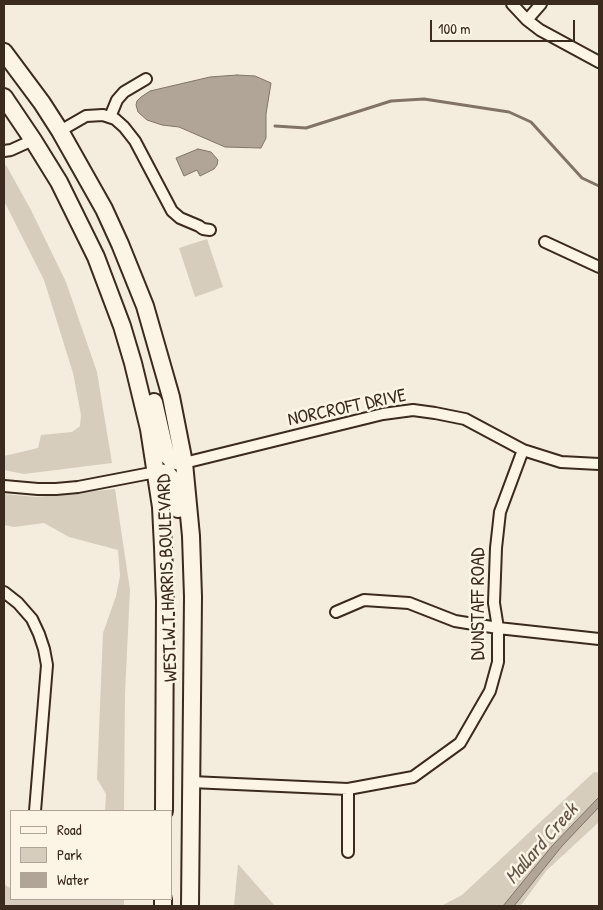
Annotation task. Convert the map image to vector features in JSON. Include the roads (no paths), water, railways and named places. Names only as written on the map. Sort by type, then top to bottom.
[{"type":"main road","name":"WEST W T HARRIS BOULEVARD","points":[[4,52],[42,103],[60,131],[104,209],[145,306],[169,389],[184,464],[190,527],[192,577],[190,906]]},
{"type":"main road","name":"WEST W T HARRIS BOULEVARD","points":[[4,96],[33,140],[77,218],[107,285],[122,326],[140,391],[161,508],[165,601],[164,810]]},
{"type":"main road","points":[[122,326],[145,371],[155,404],[166,454],[172,460],[184,464]]},
{"type":"main road","points":[[156,472],[168,473],[174,483],[192,577]]},
{"type":"street","points":[[512,4],[527,20],[557,40],[599,62]]},
{"type":"street","points":[[527,20],[541,4]]},
{"type":"street","points":[[110,117],[117,100],[124,92],[142,79]]},
{"type":"street","points":[[60,131],[86,116],[104,115],[119,122],[130,134],[172,211],[180,218],[199,226],[210,227]]},
{"type":"street","points":[[4,151],[11,150],[33,140]]},
{"type":"street","points":[[545,242],[599,267]]},
{"type":"street","name":"NORCROFT DRIVE","points":[[184,464],[383,414],[412,410],[465,419],[523,450],[561,462],[599,464]]},
{"type":"street","name":"DUNSTAFF ROAD","points":[[191,782],[348,789],[412,777],[460,743],[490,691],[498,662],[498,628],[494,603],[496,548],[500,512],[523,450]]},
{"type":"street","points":[[4,486],[56,489],[97,484],[156,472]]},
{"type":"street","points":[[4,592],[18,603],[32,620],[39,634],[47,665],[35,810]]},
{"type":"street","points":[[336,612],[364,600],[409,603],[455,621],[498,628],[599,639]]},
{"type":"street","points":[[348,789],[348,852]]},
{"type":"water","points":[[255,76],[271,83],[266,114],[266,138],[261,148],[225,147],[179,127],[162,125],[147,120],[138,112],[137,101],[150,91],[210,77]]},
{"type":"water","points":[[198,149],[211,152],[218,160],[217,165],[214,169],[200,176],[197,170],[184,176],[176,158]]},
{"type":"water","points":[[599,797],[599,807],[562,846],[514,906],[503,906],[552,846]]},
{"type":"waterway","points":[[275,126],[306,128],[391,101],[424,99],[509,112],[531,122],[582,178],[599,186]]},
{"type":"water label","name":"Mallard Creek","points":[[542,844]]}]
